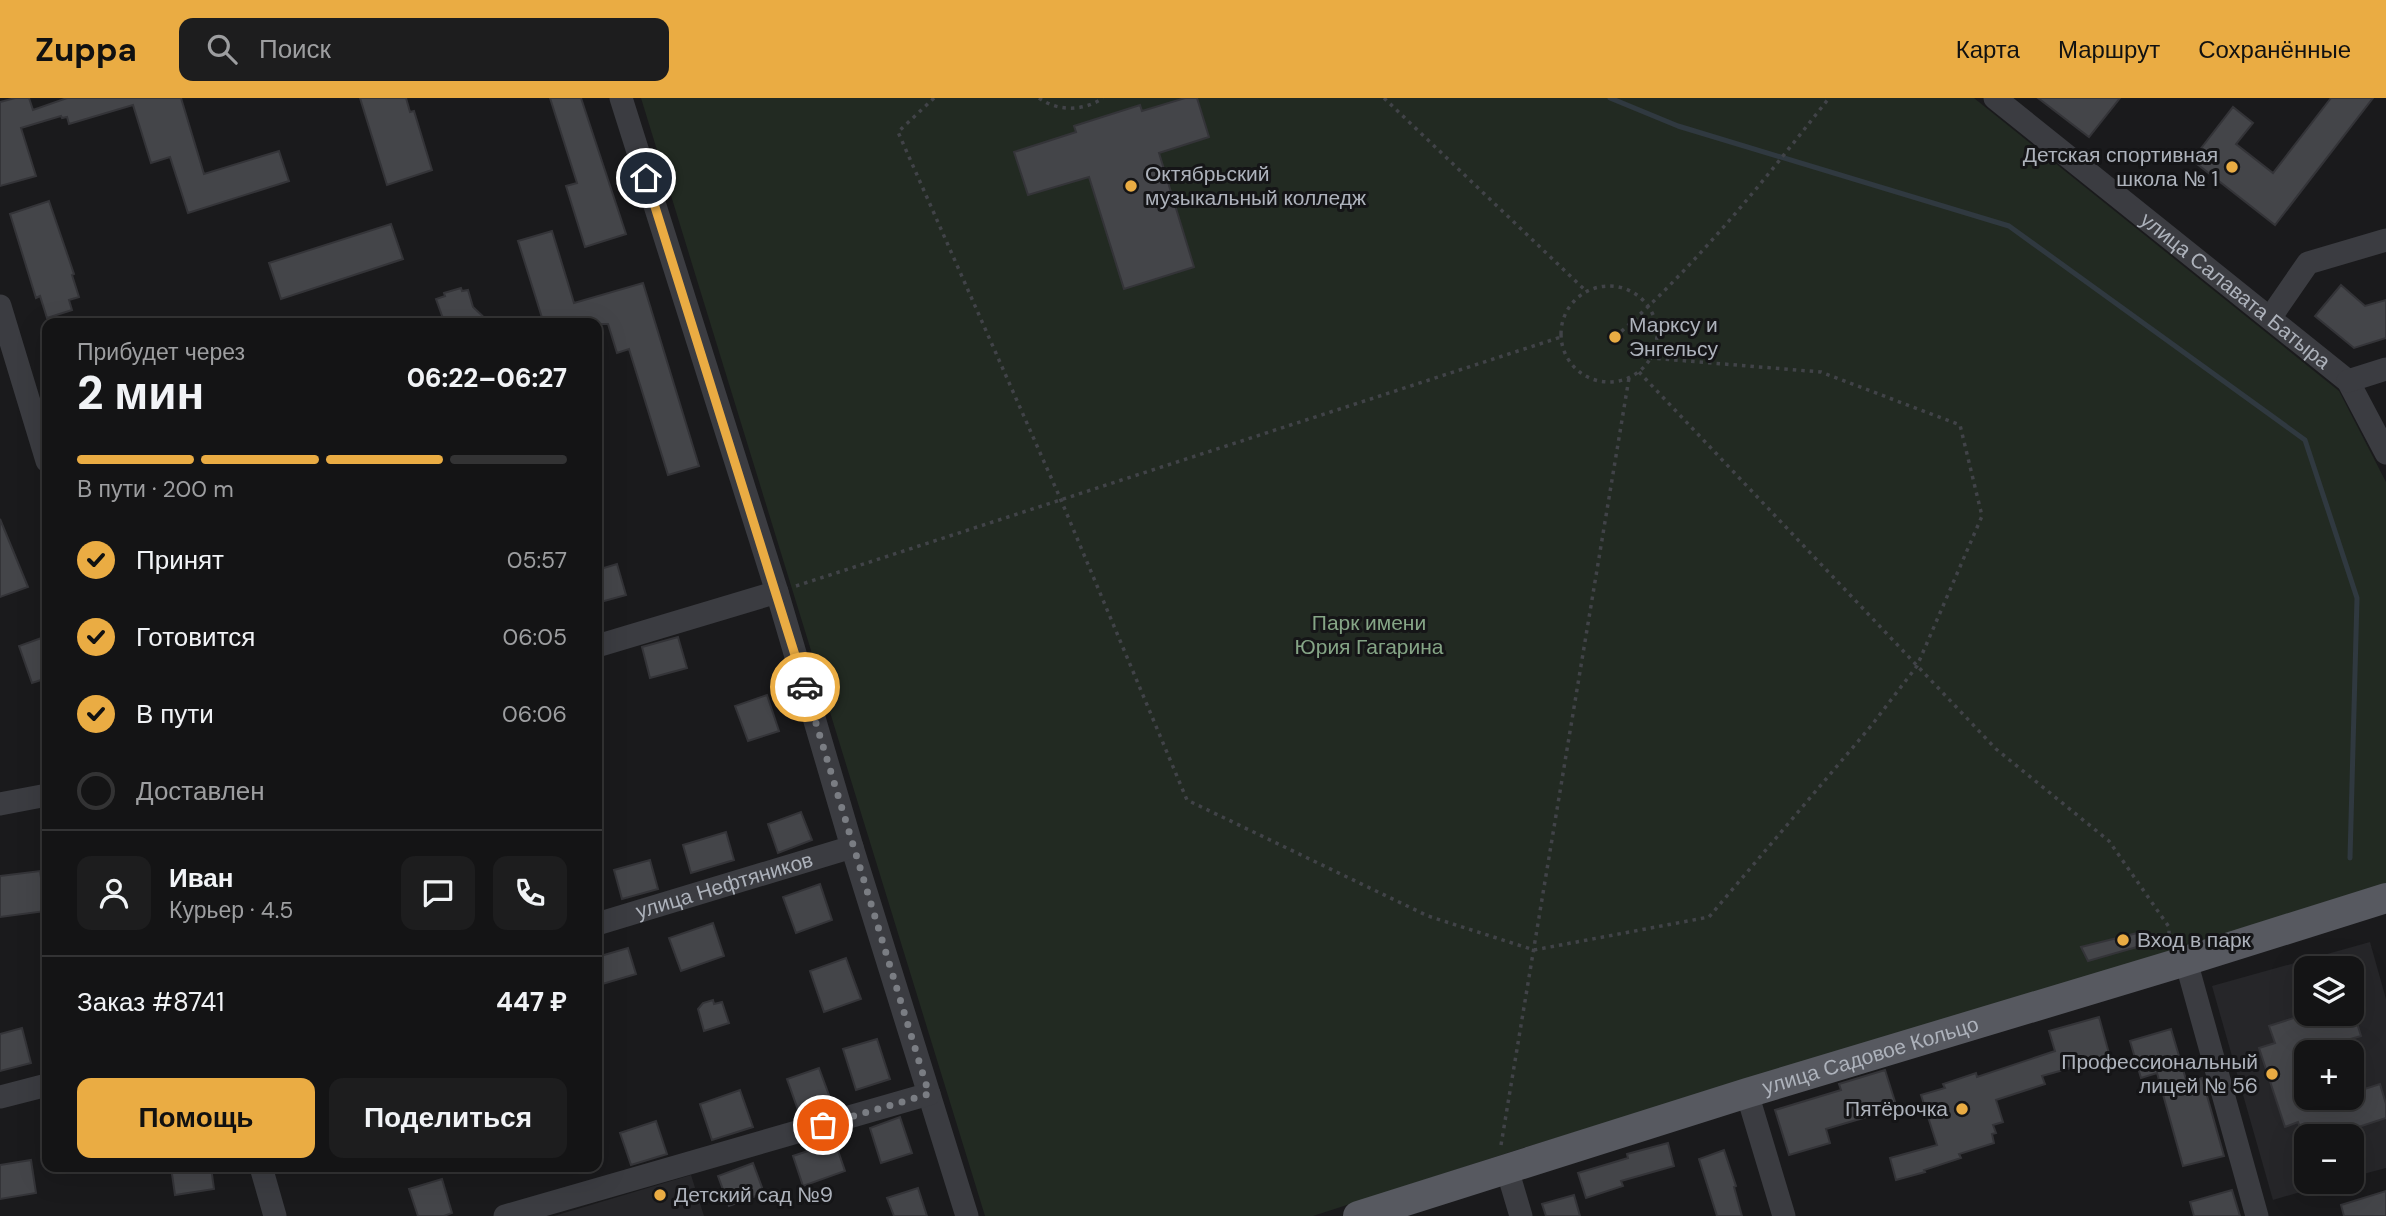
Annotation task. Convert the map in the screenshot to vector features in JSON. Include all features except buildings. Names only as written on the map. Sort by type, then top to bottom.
[{"type":"main road","name":"улица Садовое Кольцо","points":[[1367,1215],[1504,1157],[1747,1093],[2177,952],[2386,898]]},
{"type":"street","points":[[621,98],[777,592],[852,847],[967,1216]]},
{"type":"street","name":"улица Салавата Батыра","points":[[2009,102],[2348,381],[2386,453]]},
{"type":"street","points":[[2270,318],[2308,263],[2386,240]]},
{"type":"street","points":[[0,306],[42,444]]},
{"type":"street","points":[[2348,381],[2386,369]]},
{"type":"street","points":[[602,644],[777,592]]},
{"type":"street","points":[[0,804],[42,796]]},
{"type":"street","name":"улица Нефтяников","points":[[602,923],[852,847]]},
{"type":"street","points":[[2177,952],[2257,1216]]},
{"type":"street","points":[[0,1097],[42,1086]]},
{"type":"street","points":[[1747,1093],[1784,1216]]},
{"type":"street","points":[[505,1216],[929,1094]]},
{"type":"street","points":[[1504,1157],[1521,1216]]},
{"type":"street","points":[[262,1172],[275,1216]]},
{"type":"path","points":[[934,98],[898,132],[1061,500],[1187,800],[1428,916],[1534,950],[1709,917],[1871,726],[1917,666],[1982,516],[1960,425],[1821,372],[1651,358]]},
{"type":"path","points":[[1039,98],[1065,108],[1083,108],[1103,98]]},
{"type":"path","points":[[1384,98],[1586,291]]},
{"type":"path","points":[[1615,337],[1650,307],[1753,195],[1829,98]]},
{"type":"path","points":[[1600,286],[1628,289],[1640,296],[1650,307],[1658,330],[1656,345],[1651,358],[1639,372],[1614,382],[1584,375],[1573,365],[1564,351],[1562,323],[1575,299],[1586,291],[1600,286]]},
{"type":"path","points":[[777,592],[1561,337]]},
{"type":"path","points":[[1639,372],[1996,749],[2109,841],[2169,927],[2177,952]]},
{"type":"path","points":[[1504,1157],[1534,950],[1629,377]]},
{"type":"shaded area","name":"Профессиональный лицей № 56","points":[[2370,942],[2386,999],[2386,1168],[2364,1174],[2364,1124],[2294,1124],[2294,1194],[2273,1200],[2212,986],[2294,963],[2294,1026],[2364,1026],[2364,956],[2320,956]]},
{"type":"shaded area","name":"Детский сад №9","points":[[691,1175],[704,1216],[554,1216]]},
{"type":"green space","name":"Парк имени Юрия Гагарина","points":[[641,98],[1974,98],[2339,391],[2386,482],[2386,886],[1523,1148],[1313,1216],[985,1216]]},
{"type":"waterway","points":[[1610,98],[1678,126],[2009,226],[2305,440],[2357,598],[2350,858]]},
{"type":"way so far","points":[[805,687],[929,1094],[823,1125]]},
{"type":"place","name":"Детская спортивная школа № 1","points":[[2232,167]]},
{"type":"place","name":"Октябрьский музыкальный колледж","points":[[1131,186]]},
{"type":"place","name":"Марксу и Энгельсу","points":[[1615,337]]},
{"type":"place","name":"Вход в парк","points":[[2123,940]]},
{"type":"place","name":"Профессиональный лицей № 56","points":[[2272,1074]]},
{"type":"place","name":"Пятёрочка","points":[[1962,1109]]},
{"type":"place","name":"Детский сад №9","points":[[660,1195]]},
{"type":"route","points":[[646,178],[805,687]]}]
